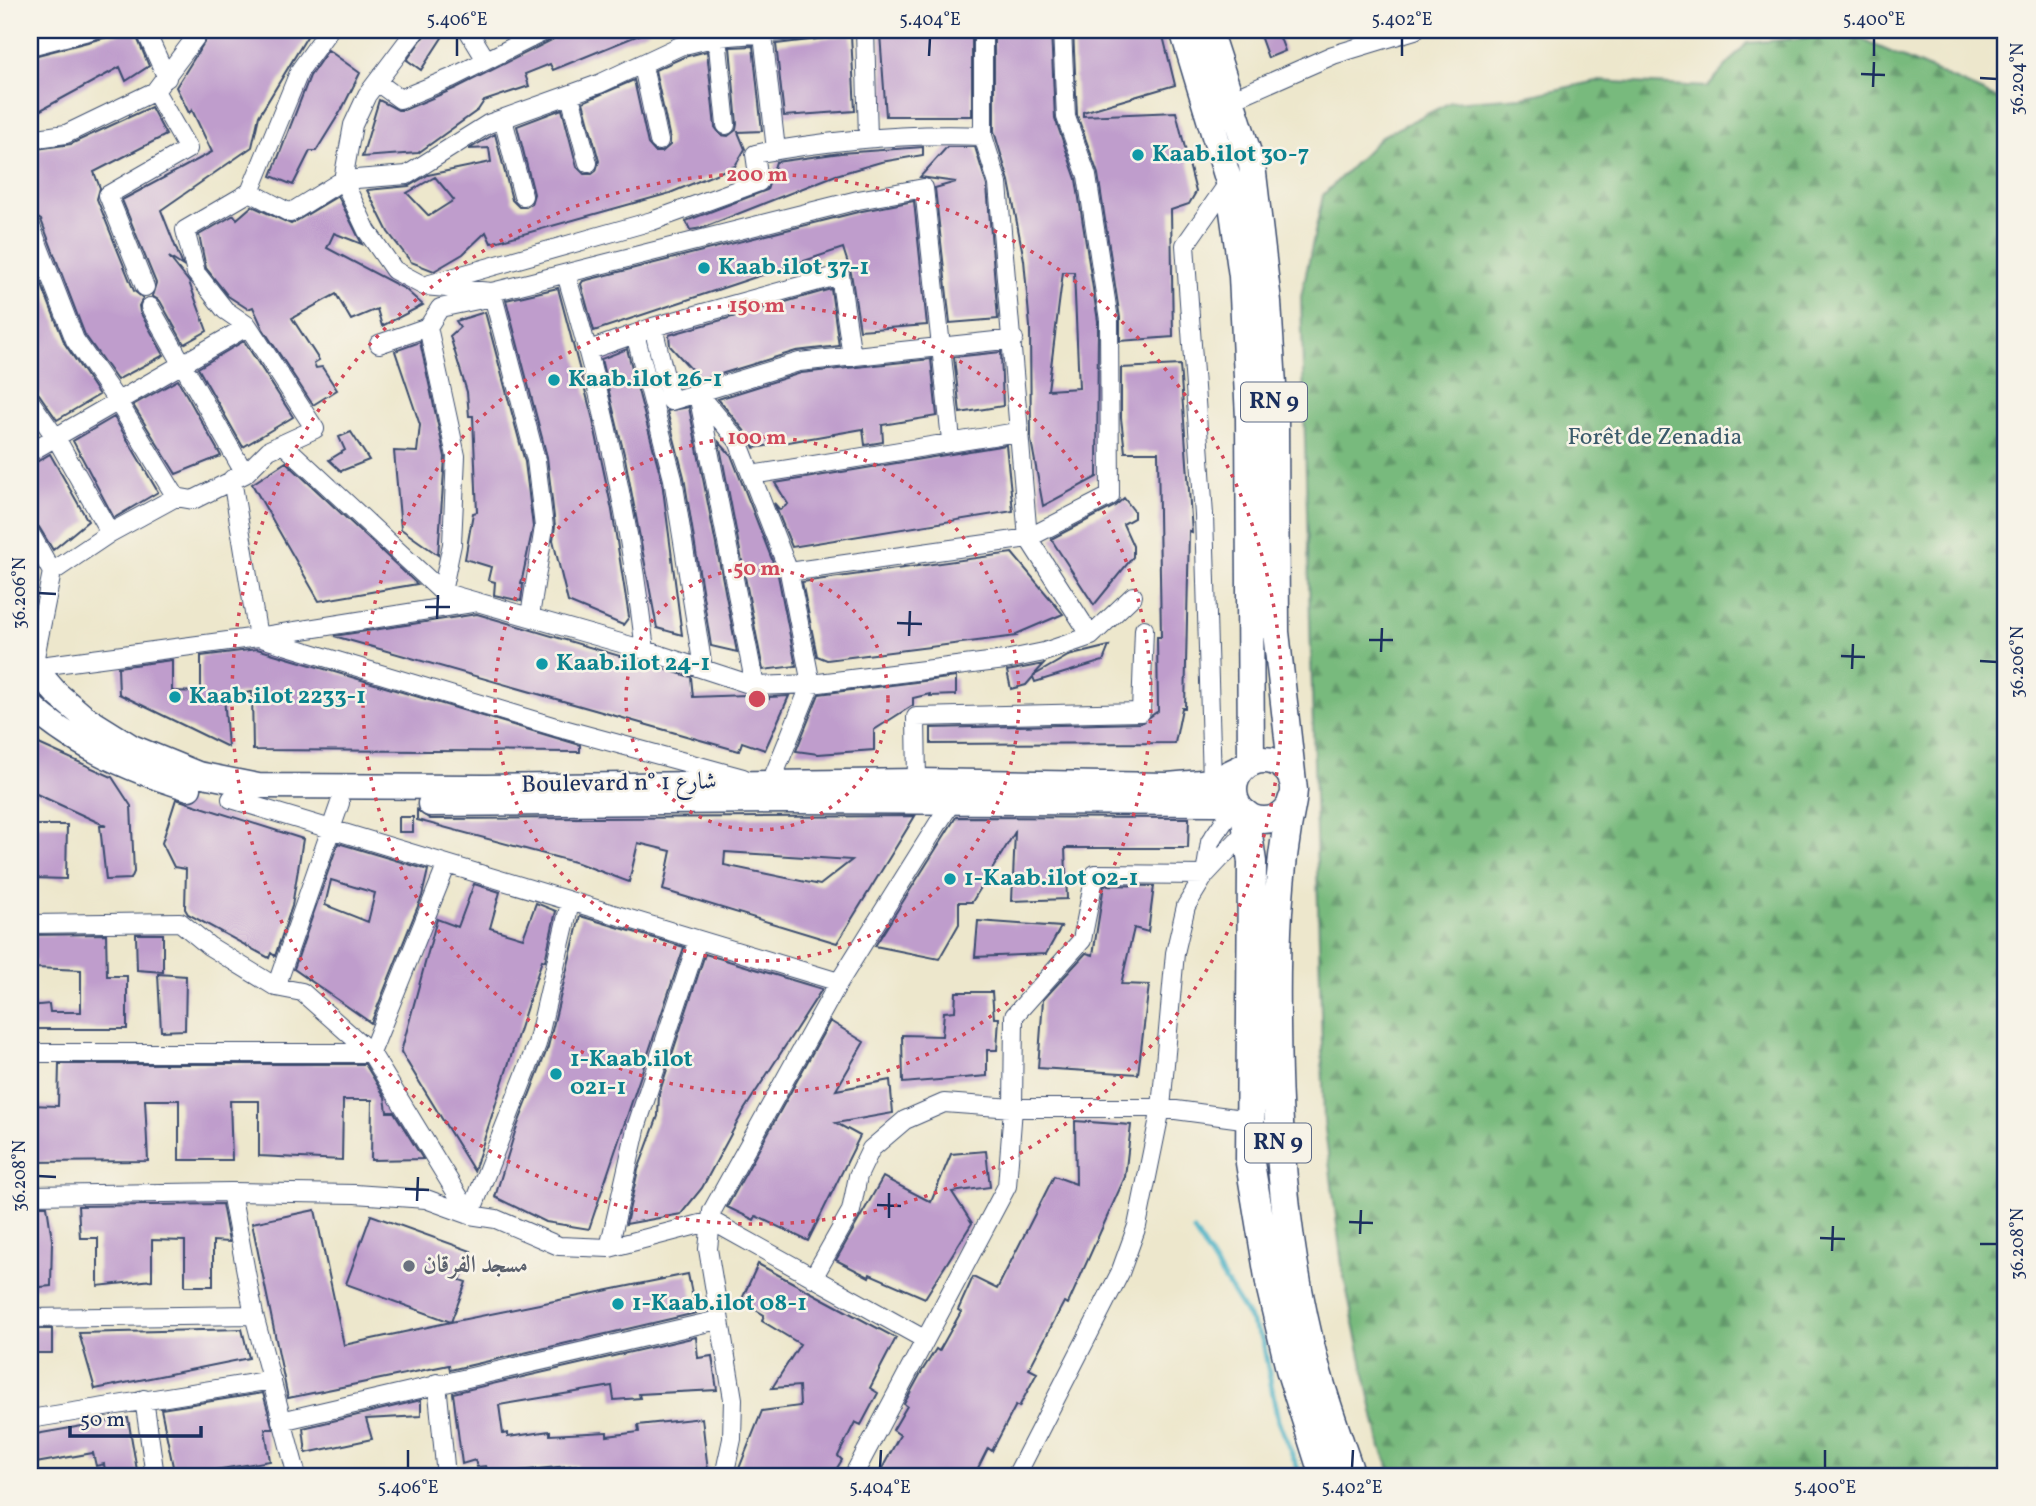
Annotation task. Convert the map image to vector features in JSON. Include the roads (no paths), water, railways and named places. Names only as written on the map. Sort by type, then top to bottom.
[{"type":"highway","name":"RN 9","points":[[1293,791],[1284,838],[1279,901],[1275,988],[1277,1129],[1286,1222],[1312,1352],[1351,1476]]},
{"type":"highway","name":"RN 9","points":[[1243,813],[1252,862],[1250,1163],[1271,1290],[1290,1369],[1324,1476]]},
{"type":"main road","points":[[1183,30],[1229,182],[1241,276],[1249,418],[1247,764],[1233,785],[1243,813],[1272,820],[1280,816],[1293,791],[1281,765],[1272,761],[1247,764]]},
{"type":"main road","name":"RN 9","points":[[1208,30],[1233,99],[1252,165],[1268,302],[1275,419],[1276,632],[1293,791]]},
{"type":"main road","name":"Boulevard n° شارع 1","points":[[31,665],[57,694],[85,717],[132,747],[166,763],[222,781],[277,788],[764,781],[1168,785],[1212,781],[1247,764]]},
{"type":"main road","name":"Boulevard n° شارع 1","points":[[30,705],[60,729],[122,764],[158,779],[231,799],[340,803],[1217,803],[1243,813]]},
{"type":"street","points":[[30,46],[92,30]]},
{"type":"street","points":[[145,30],[161,85],[188,149],[108,195],[145,287]]},
{"type":"street","points":[[30,139],[66,134],[161,85],[201,30]]},
{"type":"street","points":[[52,572],[110,533],[176,497],[193,500],[239,477],[269,450],[315,429],[248,326],[225,310],[196,273],[185,230],[250,192],[300,70],[328,30]]},
{"type":"street","points":[[416,30],[377,82],[353,125],[343,180],[367,231],[394,270],[424,286],[492,295]]},
{"type":"street","points":[[468,30],[486,60]]},
{"type":"street","points":[[377,82],[400,99],[547,30]]},
{"type":"street","points":[[250,192],[290,213],[343,180],[407,175],[488,124],[570,96],[643,66],[680,46],[724,33],[763,34],[809,30]]},
{"type":"street","points":[[865,30],[867,138]]},
{"type":"street","points":[[983,30],[983,136],[998,184],[1014,339],[1017,432],[1028,538],[1091,636]]},
{"type":"street","points":[[789,572],[1028,538],[1110,496],[1109,320],[1087,176],[1066,117],[1062,30]]},
{"type":"street","points":[[1233,99],[1333,55],[1415,30]]},
{"type":"street","points":[[724,33],[726,125]]},
{"type":"street","points":[[763,34],[776,150]]},
{"type":"street","points":[[643,66],[659,141]]},
{"type":"street","points":[[570,96],[588,163]]},
{"type":"street","points":[[503,119],[523,196]]},
{"type":"street","points":[[424,286],[478,268],[652,221],[760,182],[755,154],[867,138],[930,134],[983,136]]},
{"type":"street","points":[[1212,781],[1204,515],[1185,245],[1229,182]]},
{"type":"street","points":[[379,344],[429,327],[440,308],[858,200],[924,188],[951,440]]},
{"type":"street","points":[[30,224],[75,340],[118,402],[176,497]]},
{"type":"street","points":[[566,274],[589,350],[620,479],[634,556],[645,650]]},
{"type":"street","points":[[589,350],[653,327],[840,275],[852,357]]},
{"type":"street","points":[[492,295],[538,474],[544,527],[530,616]]},
{"type":"street","points":[[150,307],[183,363],[239,477],[257,638]]},
{"type":"street","points":[[30,452],[248,326]]},
{"type":"street","points":[[429,327],[456,456],[452,544],[442,592]]},
{"type":"street","points":[[653,327],[671,401],[799,362],[1014,339]]},
{"type":"street","points":[[635,334],[673,479],[703,668]]},
{"type":"street","points":[[257,638],[556,727],[764,781],[811,684],[789,572],[738,441],[698,393]]},
{"type":"street","points":[[698,393],[755,686]]},
{"type":"street","points":[[30,401],[56,438],[110,533]]},
{"type":"street","points":[[751,475],[951,440],[1017,432]]},
{"type":"street","points":[[283,444],[442,592],[645,650],[755,686],[811,684],[1005,660],[1044,652],[1091,636],[1133,596]]},
{"type":"street","points":[[30,533],[52,572],[31,665],[257,638],[478,602]]},
{"type":"street","points":[[917,781],[916,717],[1141,712],[1144,629]]},
{"type":"street","points":[[231,799],[329,831],[839,982]]},
{"type":"street","points":[[723,1476],[732,1439],[733,1399],[708,1249],[712,1211],[839,982],[952,801]]},
{"type":"street","points":[[276,987],[340,803]]},
{"type":"street","points":[[1205,875],[1210,842],[1243,813]]},
{"type":"street","points":[[1016,1476],[1120,1273],[1137,1226],[1161,1108],[1175,953],[1186,906],[1243,813]]},
{"type":"street","points":[[371,1053],[447,864]]},
{"type":"street","points":[[853,1476],[1007,1186],[1013,1108],[1014,1016],[1082,940],[1094,874],[1205,875]]},
{"type":"street","points":[[470,1215],[537,1044],[570,903]]},
{"type":"street","points":[[30,924],[180,922],[209,946],[276,987],[302,992],[371,1053],[470,1215]]},
{"type":"street","points":[[609,1248],[636,1125],[698,940]]},
{"type":"street","points":[[30,1053],[371,1053]]},
{"type":"street","points":[[813,1278],[851,1211],[858,1176],[871,1149],[905,1120],[944,1103],[1013,1108],[1161,1108],[1250,1120]]},
{"type":"street","points":[[30,1195],[231,1192],[355,1194],[426,1199],[470,1215],[496,1219],[559,1246],[609,1248],[712,1221],[924,1339]]},
{"type":"street","points":[[231,1192],[254,1315],[296,1476]]},
{"type":"street","points":[[30,1318],[254,1315]]},
{"type":"street","points":[[281,1421],[718,1320]]},
{"type":"street","points":[[30,1419],[272,1380]]},
{"type":"street","points":[[437,1383],[446,1476]]},
{"type":"street","points":[[145,1399],[155,1476]]},
{"type":"waterway","points":[[1194,1231],[1263,1341],[1278,1421],[1301,1476]]},
{"type":"place","name":"Kaab.ilot 30-7","points":[[1138,155]]},
{"type":"place","name":"Kaab.ilot 37-1","points":[[704,268]]},
{"type":"place","name":"Kaab.ilot 26-1","points":[[554,380]]},
{"type":"place","name":"Kaab.ilot 24-1","points":[[542,664]]},
{"type":"place","name":"Kaab.ilot 2233-1","points":[[175,697]]},
{"type":"place","name":"1-Kaab.ilot 02-1","points":[[950,879]]},
{"type":"place","name":"1-Kaab.ilot 021-1","points":[[556,1074]]},
{"type":"place","name":"مسجد الفرقان","points":[[409,1266]]},
{"type":"place","name":"1-Kaab.ilot 08-1","points":[[618,1304]]},
{"type":"park label","name":"Forêt de Zenadia","points":[[1655,438]]}]
